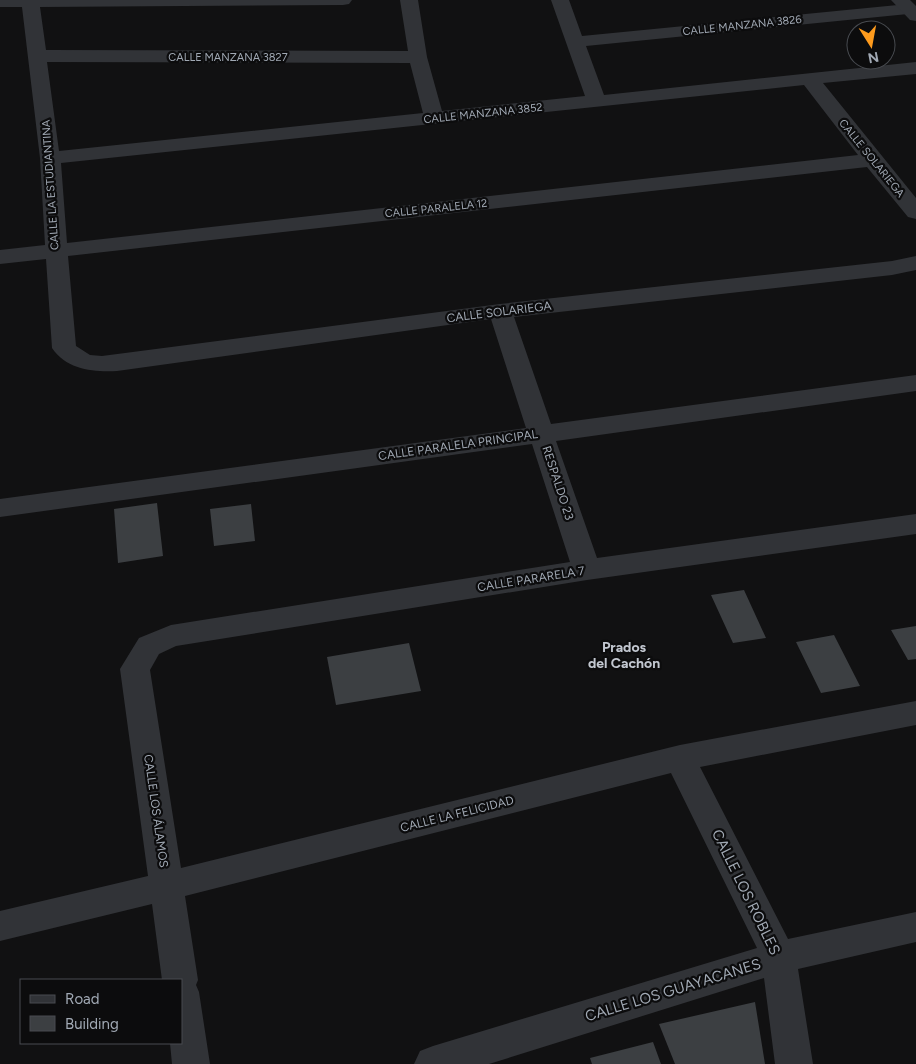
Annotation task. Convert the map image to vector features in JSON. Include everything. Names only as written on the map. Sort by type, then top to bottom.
[{"type":"street","points":[[0,2],[343,0]]},
{"type":"street","points":[[409,0],[418,57],[434,118]]},
{"type":"street","points":[[560,0],[597,102]]},
{"type":"street","name":"CALLE LA ESTUDIANTINA","points":[[30,1],[50,158],[64,348],[82,362]]},
{"type":"street","name":"CALLE MANZANA 3826","points":[[575,42],[908,8]]},
{"type":"street","name":"CALLE MANZANA 3827","points":[[38,56],[418,57]]},
{"type":"street","name":"CALLE MANZANA 3852","points":[[50,158],[916,68]]},
{"type":"street","name":"CALLE SOLARIEGA","points":[[810,80],[872,160],[916,212]]},
{"type":"street","name":"CALLE PARALELA 12","points":[[0,257],[872,160]]},
{"type":"street","name":"CALLE SOLARIEGA","points":[[82,362],[98,364],[117,363],[500,311],[882,269],[916,263]]},
{"type":"street","name":"RESPALDO 23","points":[[500,311],[587,570]]},
{"type":"street","name":"CALLE PARALELA PRINCIPAL","points":[[0,508],[542,433],[916,384]]},
{"type":"street","name":"CALLE PARARELA 7","points":[[149,646],[171,636],[587,570],[916,524]]},
{"type":"street","name":"CALLE LOS ÁLAMOS","points":[[149,646],[135,669],[180,979]]},
{"type":"street","name":"CALLE LA FELICIDAD","points":[[0,926],[680,758],[916,713]]},
{"type":"street","name":"CALLE LOS ROBLES","points":[[680,758],[780,957],[794,1064]]},
{"type":"street","name":"CALLE LOS GUAYACANES","points":[[434,1064],[780,957],[916,927]]},
{"type":"street","points":[[182,999],[191,1064]]},
{"type":"building","points":[[157,503],[163,556],[118,563],[114,509]]},
{"type":"building","points":[[251,504],[255,541],[214,546],[210,509]]},
{"type":"building","points":[[744,590],[766,638],[733,643],[711,595]]},
{"type":"building","points":[[916,626],[916,659],[908,660],[891,630]]},
{"type":"building","points":[[834,635],[860,686],[821,693],[796,642]]},
{"type":"building","points":[[409,643],[421,691],[336,705],[327,657]]},
{"type":"building","points":[[755,1002],[765,1064],[675,1064],[659,1024]]},
{"type":"building","points":[[653,1042],[661,1064],[592,1064],[590,1058]]},
{"type":"district","name":"Prados del Cachón","points":[[624,656]]}]
